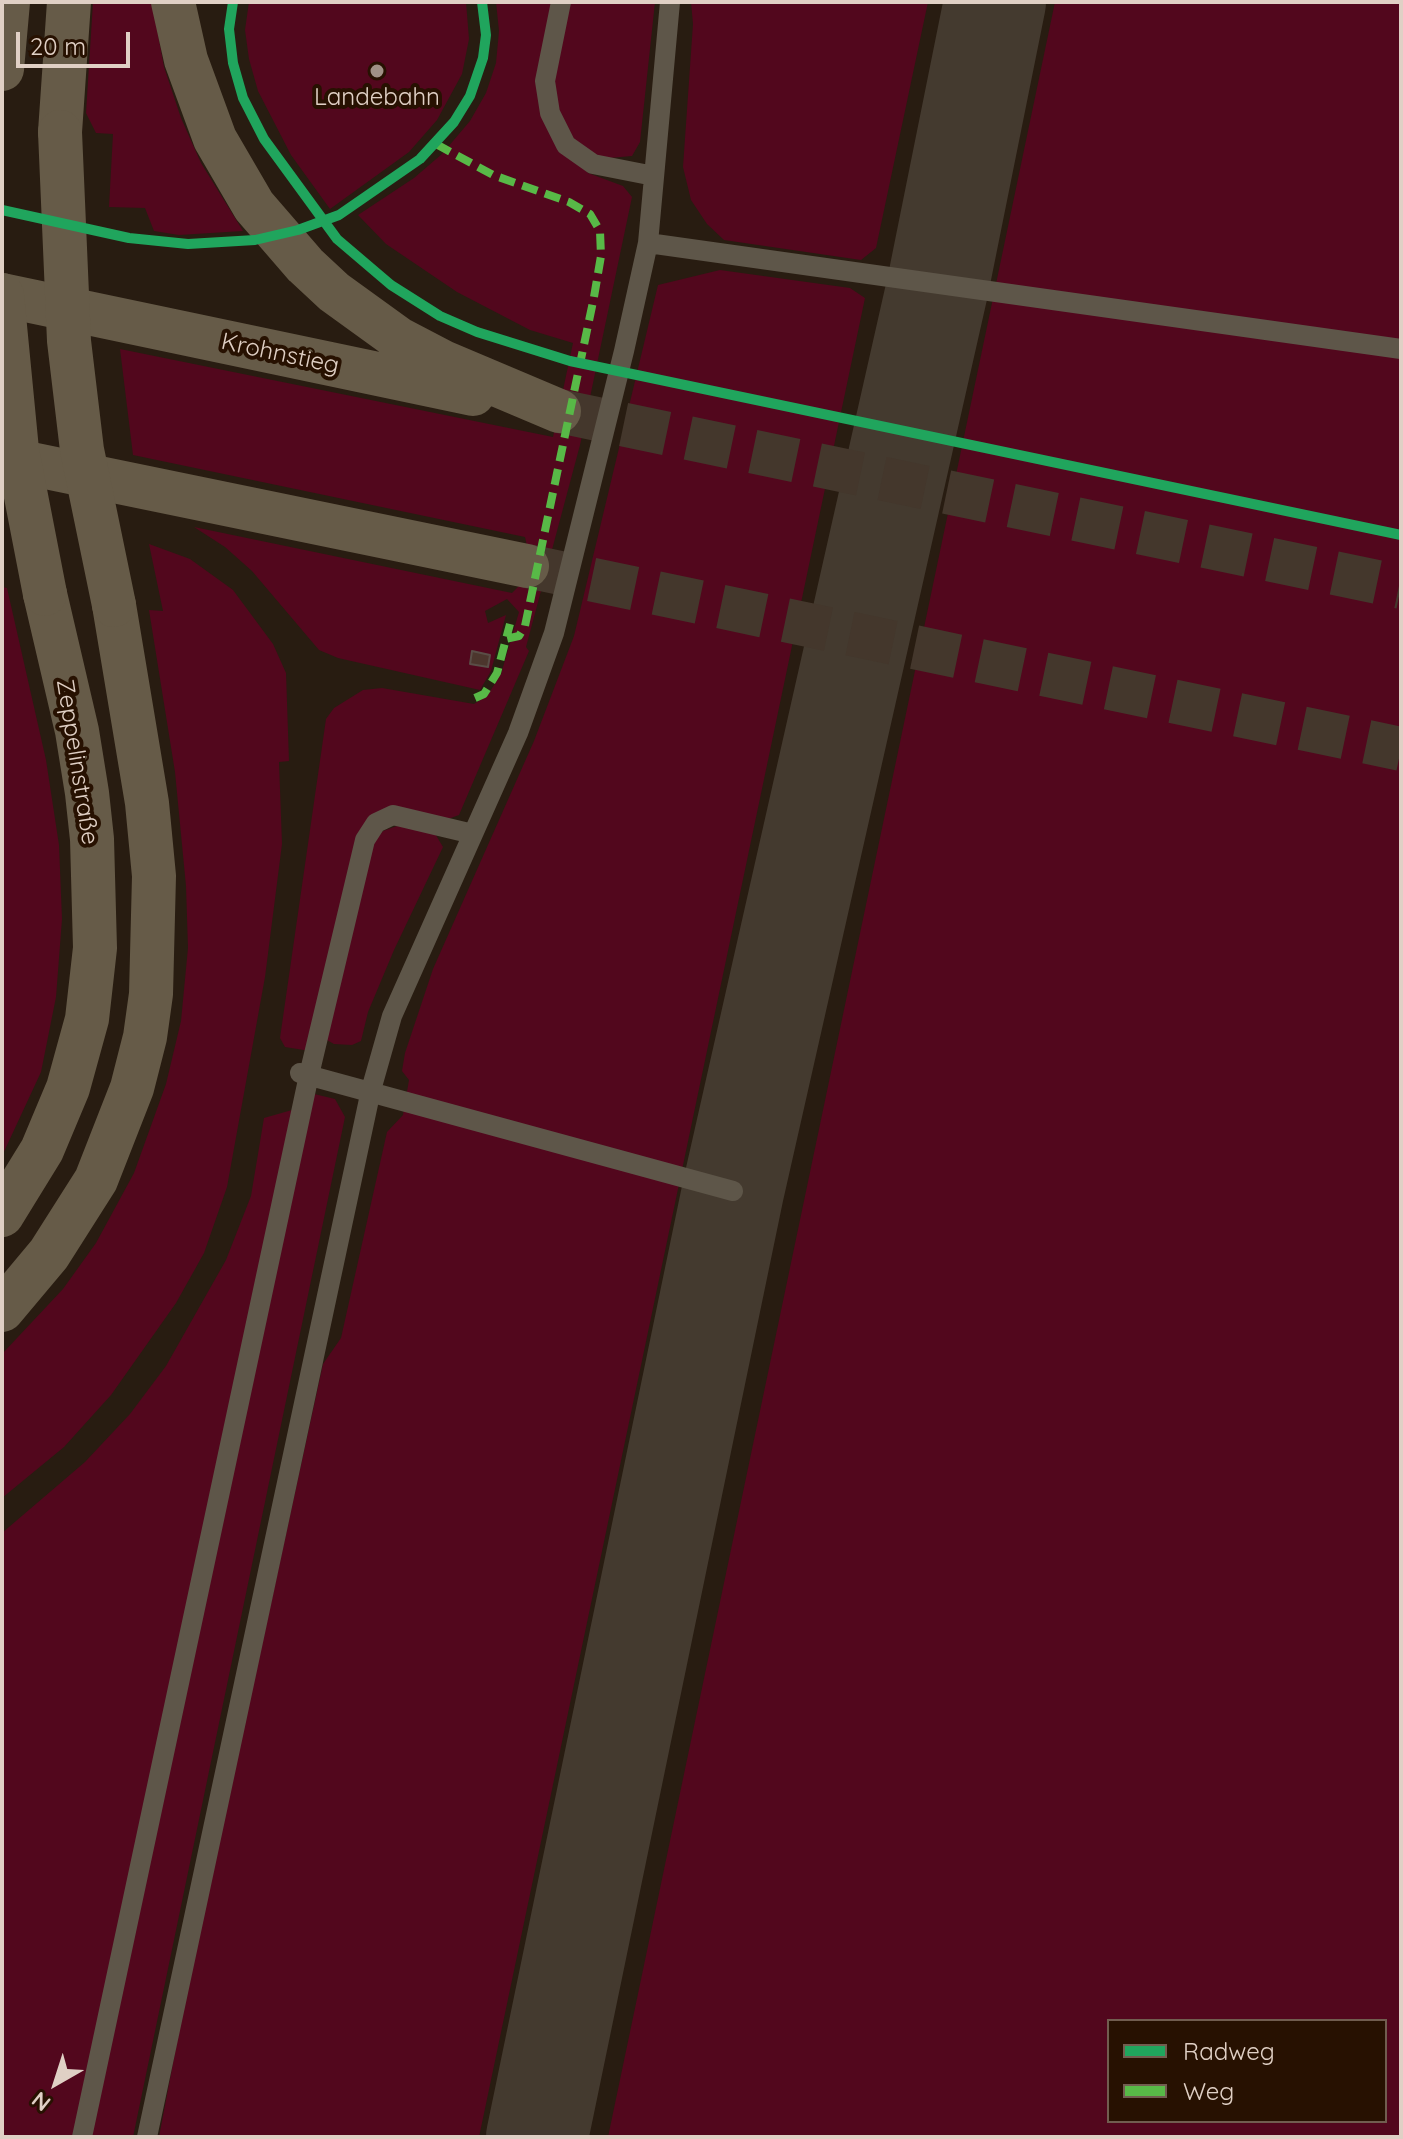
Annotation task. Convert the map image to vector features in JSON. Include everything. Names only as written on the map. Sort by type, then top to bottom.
[{"type":"highway","points":[[2,69],[8,2]]},
{"type":"highway","points":[[2,1310],[49,1254],[96,1180],[132,1088],[145,1037],[151,994],[154,876],[139,746],[82,450],[69,341],[60,132],[69,2]]},
{"type":"highway","name":"Krohnstieg","points":[[2,295],[559,411],[443,362],[399,339],[334,292],[305,265],[254,206],[215,139],[186,60],[173,2]]},
{"type":"highway","name":"Zeppelinstraße","points":[[2,295],[17,450],[45,594],[77,731],[87,793],[92,839],[95,948],[87,1019],[68,1088],[42,1150],[2,1215]]},
{"type":"highway","points":[[2,458],[527,566]]},
{"type":"lane","points":[[561,2],[545,81],[550,113],[566,145],[593,164],[654,176]]},
{"type":"lane","points":[[147,2137],[371,1090],[392,1016],[518,733],[554,633],[648,243],[670,2]]},
{"type":"lane","points":[[648,243],[1401,349]]},
{"type":"lane","points":[[82,2137],[305,1074],[365,840],[376,823],[393,815],[473,834]]},
{"type":"lane","points":[[305,1074],[733,1191]]},
{"type":"shaded area","points":[[93,2],[152,2],[164,67],[181,118],[201,163],[243,231],[179,235],[154,231],[145,208],[109,207],[113,134],[96,133],[86,113]]},
{"type":"shaded area","points":[[249,2],[466,2],[469,39],[462,74],[437,120],[409,152],[330,209],[291,155],[258,91],[245,30]]},
{"type":"shaded area","points":[[496,2],[655,2],[640,142],[632,156],[572,156],[588,173],[623,186],[632,197],[580,445],[526,647],[529,651],[459,815],[445,820],[369,817],[310,1051],[285,1047],[280,1038],[326,719],[334,708],[363,690],[382,688],[474,704],[487,696],[501,674],[519,612],[507,599],[485,611],[488,623],[506,615],[491,671],[480,690],[338,658],[319,650],[252,571],[225,547],[194,527],[512,593],[520,585],[528,550],[525,537],[133,455],[120,349],[553,437],[573,343],[530,330],[457,292],[386,244],[358,215],[414,178],[442,154],[470,121],[486,93],[496,63],[499,31]]},
{"type":"shaded area","points":[[691,2],[928,2],[876,248],[861,260],[724,240],[707,224],[691,200],[683,167],[693,24]]},
{"type":"shaded area","points":[[1055,2],[1401,2],[1401,2137],[608,2137]]},
{"type":"shaded area","points":[[720,270],[850,288],[865,298],[479,2137],[159,2137],[188,1984],[323,1364],[341,1338],[387,1132],[403,1115],[409,1080],[402,1071],[405,1053],[433,969],[534,741],[574,636],[658,285]]},
{"type":"shaded area","points":[[149,544],[190,559],[233,590],[273,644],[286,673],[289,761],[279,762],[282,844],[265,977],[227,1187],[204,1253],[176,1303],[111,1395],[64,1447],[2,1498],[2,1354],[63,1289],[96,1243],[134,1173],[166,1084],[181,1021],[188,948],[186,886],[175,772],[149,610],[163,611]]},
{"type":"shaded area","points":[[2,587],[7,588],[46,760],[59,845],[62,919],[56,997],[41,1072],[2,1156]]},
{"type":"shaded area","points":[[397,826],[434,832],[443,847],[394,950],[368,1012],[361,1041],[352,1045],[334,1044],[325,1039],[369,847],[383,831]]},
{"type":"shaded area","points":[[310,1093],[335,1099],[345,1117],[133,2137],[88,2137]]},
{"type":"shaded area","points":[[292,1110],[76,2137],[2,2137],[2,1533],[85,1462],[130,1414],[166,1366],[226,1260],[251,1196],[264,1118]]},
{"type":"building","points":[[472,651],[490,655],[488,667],[470,664]]},
{"type":"taxiway","points":[[537,2137],[733,1191],[938,285],[995,2]]},
{"type":"tunnel","points":[[559,411],[1401,587]]},
{"type":"tunnel","points":[[527,566],[1401,749]]},
{"type":"marked path","points":[[436,144],[493,175],[569,202],[590,214],[600,231],[601,256],[594,297],[525,626],[519,636],[506,639]]},
{"type":"marked path","points":[[475,698],[484,694],[497,673],[510,624]]},
{"type":"cycle path","points":[[233,2],[229,29],[233,63],[243,98],[264,139],[337,239],[391,285],[440,316],[477,332],[570,361],[1401,535]]},
{"type":"cycle path","points":[[2,210],[129,238],[188,244],[255,240],[298,230],[339,215],[420,159],[454,122],[470,96],[483,58],[486,35],[482,2]]},
{"type":"place","name":"Landebahn","points":[[377,71]]}]
